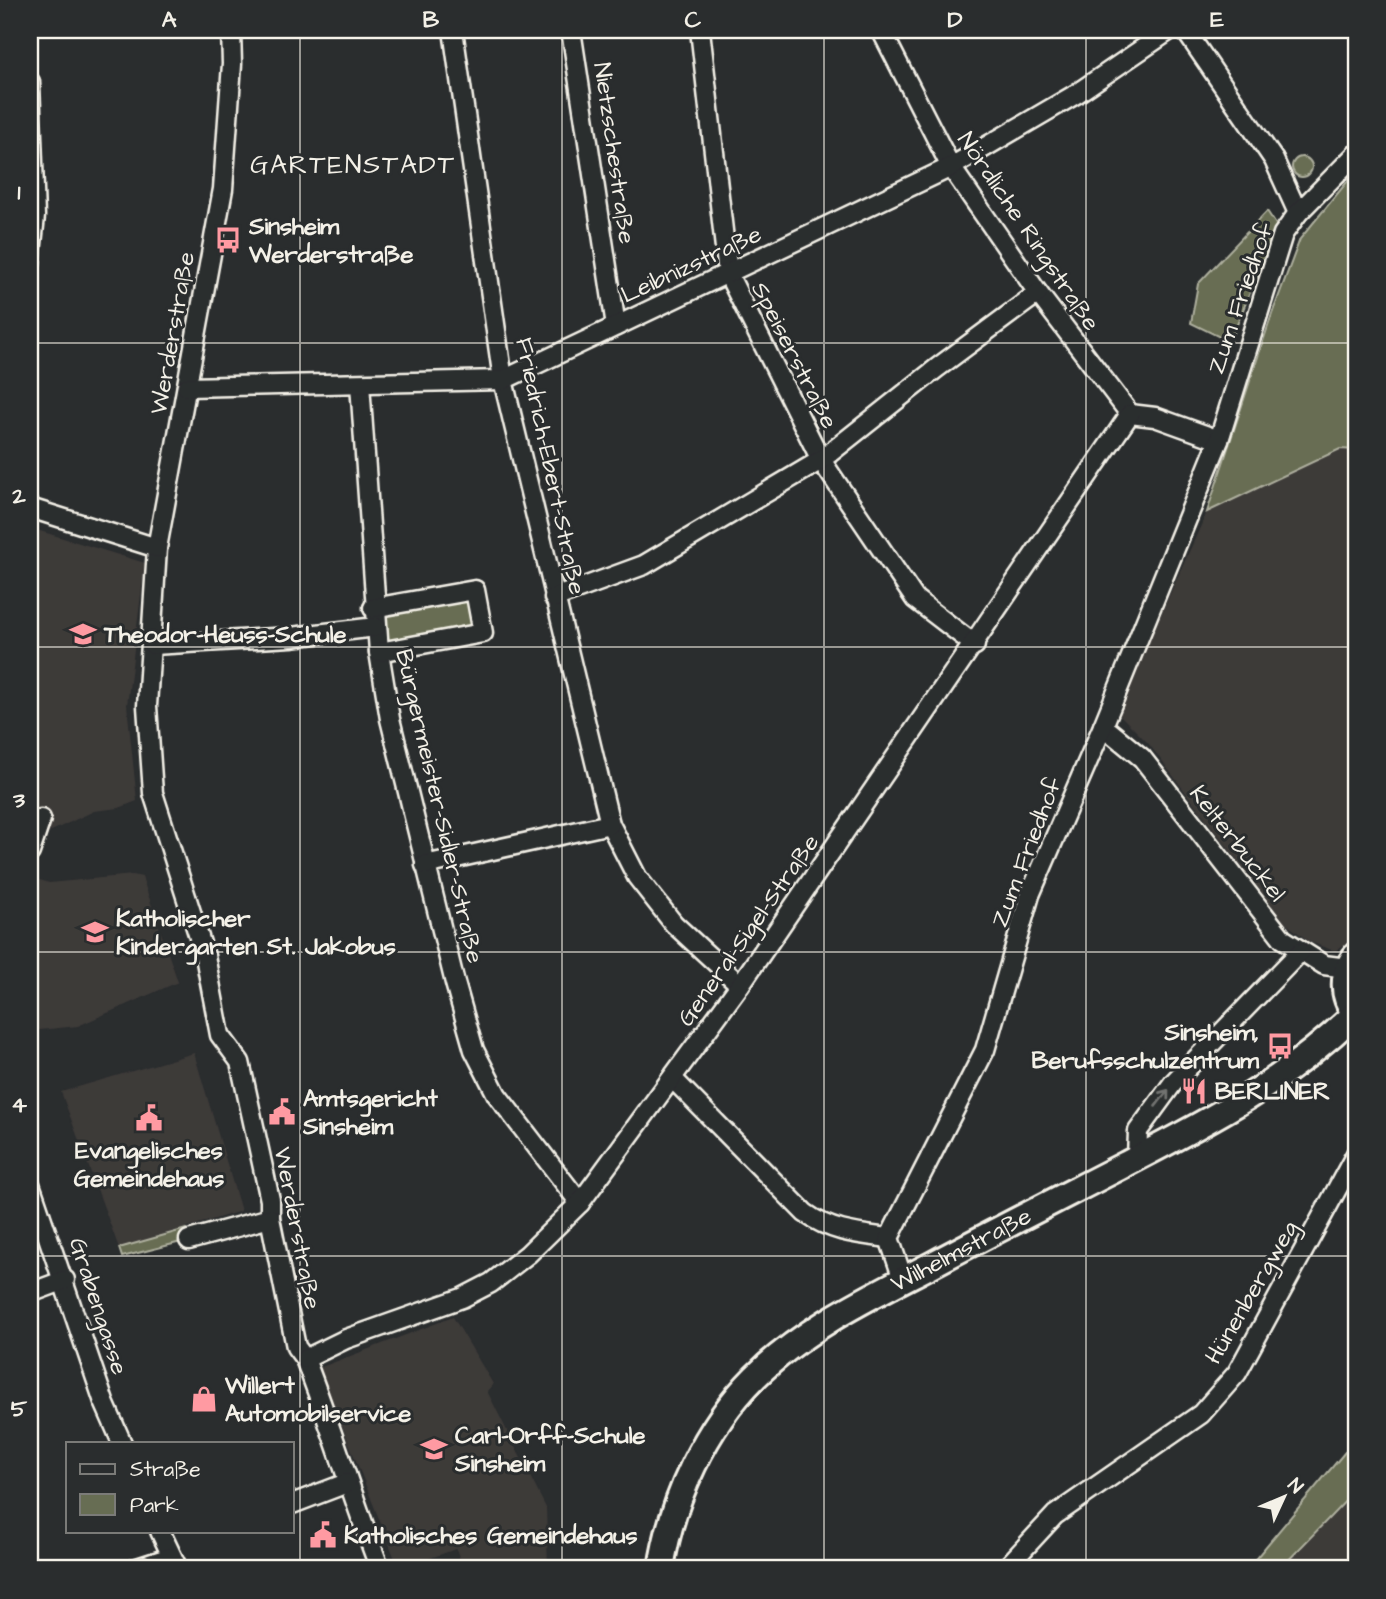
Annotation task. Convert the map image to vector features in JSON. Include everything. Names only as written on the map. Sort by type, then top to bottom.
[{"type":"main road","name":"Wilhelmstraße","points":[[661,1569],[691,1475],[710,1435],[739,1394],[796,1343],[903,1279],[1220,1116],[1280,1078],[1356,1014],[1345,990],[1352,962]]},
{"type":"street","name":"Werderstraße","points":[[231,30],[232,64],[223,189],[157,548],[153,645],[147,706],[153,793],[205,956],[220,1035],[240,1062],[270,1200],[270,1218],[296,1347],[305,1359],[338,1444],[347,1483],[380,1569]]},
{"type":"street","name":"Friedrich-Ebert-Straße","points":[[453,30],[503,380],[610,824],[637,877],[674,924],[740,985]]},
{"type":"street","name":"Nietzschestraße","points":[[571,30],[581,76],[616,326]]},
{"type":"street","name":"Speiserstraße","points":[[700,30],[728,274],[821,460],[915,599],[975,645]]},
{"type":"street","name":"Nördliche Ringstraße","points":[[881,30],[951,167],[1038,293],[1130,414]]},
{"type":"street","name":"Leibnizstraße","points":[[187,387],[503,380],[951,167],[1076,94],[1170,30]]},
{"type":"street","points":[[1185,30],[1274,160],[1298,213]]},
{"type":"street","points":[[30,82],[35,216],[30,263]]},
{"type":"street","name":"Zum Friedhof","points":[[890,1238],[985,1050],[1030,895],[1103,726],[1219,440],[1283,234],[1298,213],[1356,154]]},
{"type":"street","points":[[554,598],[644,565],[821,460],[937,368],[1038,293]]},
{"type":"street","name":"Bürgermeister-Sidler-Straße","points":[[360,384],[373,608],[390,719],[474,1051],[497,1095],[580,1203]]},
{"type":"street","points":[[1130,414],[1155,417],[1219,440]]},
{"type":"street","name":"General-Sigel-Straße","points":[[305,1359],[346,1339],[462,1298],[491,1283],[528,1254],[580,1203],[740,985],[975,645],[1130,414]]},
{"type":"street","points":[[30,508],[157,548]]},
{"type":"street","points":[[373,608],[475,590],[483,633],[379,652]]},
{"type":"street","points":[[153,645],[291,637],[376,627]]},
{"type":"street","name":"Kelterbuckel","points":[[1103,726],[1142,758],[1276,930],[1300,953],[1324,965],[1352,962]]},
{"type":"street","points":[[30,852],[40,819]]},
{"type":"street","points":[[425,864],[610,824]]},
{"type":"street","points":[[1137,1158],[1138,1131],[1151,1111],[1238,1013],[1300,953]]},
{"type":"street","points":[[673,1079],[805,1213],[821,1225],[844,1232],[890,1238],[903,1279]]},
{"type":"street","name":"Hünenbergweg","points":[[1005,1569],[1055,1514],[1201,1414],[1237,1373],[1356,1154]]},
{"type":"street","name":"Grabengasse","points":[[30,1184],[65,1280],[104,1402],[122,1442]]},
{"type":"street","points":[[189,1240],[270,1218]]},
{"type":"street","points":[[30,1293],[65,1280]]},
{"type":"street","points":[[294,1503],[347,1483]]},
{"type":"street","points":[[134,1569],[174,1563],[160,1532]]},
{"type":"shaded area","points":[[1340,449],[1356,450],[1356,936],[1335,951],[1310,942],[1285,923],[1148,743],[1117,712],[1207,512]]},
{"type":"shaded area","name":"Theodor-Heuss-Schule","points":[[30,528],[145,563],[127,705],[137,801],[119,808],[94,811],[45,834],[30,830]]},
{"type":"shaded area","name":"Katholischer Kindergarten St. Jakobus","points":[[133,875],[142,877],[178,982],[78,1026],[30,1031],[30,877],[49,883]]},
{"type":"shaded area","points":[[194,1053],[241,1211],[119,1248],[61,1092]]},
{"type":"shaded area","name":"Carl-Orff-Schule Sinsheim","points":[[453,1317],[493,1384],[487,1391],[546,1508],[548,1569],[464,1569],[456,1549],[399,1569],[319,1368]]},
{"type":"shaded area","points":[[1356,1490],[1356,1569],[1280,1569]]},
{"type":"green space","points":[[1298,157],[1306,157],[1312,167],[1306,177],[1298,177],[1292,171],[1292,163]]},
{"type":"green space","points":[[1356,171],[1356,450],[1340,449],[1207,512],[1272,314],[1300,239]]},
{"type":"green space","points":[[1267,211],[1277,226],[1230,342],[1191,323],[1198,284]]},
{"type":"green space","points":[[468,599],[474,627],[386,642],[383,615]]},
{"type":"green space","points":[[186,1229],[189,1240],[122,1257],[119,1248]]},
{"type":"green space","points":[[1356,1449],[1356,1490],[1280,1569],[1247,1569],[1345,1452]]},
{"type":"place","name":"Sinsheim Werderstraße","points":[[228,240]]},
{"type":"place","name":"Theodor-Heuss-Schule","points":[[83,634]]},
{"type":"place","name":"Katholischer Kindergarten St. Jakobus","points":[[95,932]]},
{"type":"place","name":"Sinsheim, Berufsschulzentrum","points":[[1280,1046]]},
{"type":"place","name":"BERLINER","points":[[1194,1091]]},
{"type":"place","name":"Amtsgericht Sinsheim","points":[[282,1112]]},
{"type":"place","name":"Evangelisches Gemeindehaus","points":[[149,1118]]},
{"type":"place","name":"Willert Automobilservice","points":[[204,1399]]},
{"type":"place","name":"Carl-Orff-Schule Sinsheim","points":[[434,1449]]},
{"type":"place","name":"Katholisches Gemeindehaus","points":[[323,1535]]},
{"type":"district","name":"GARTENSTADT","points":[[353,164]]}]
